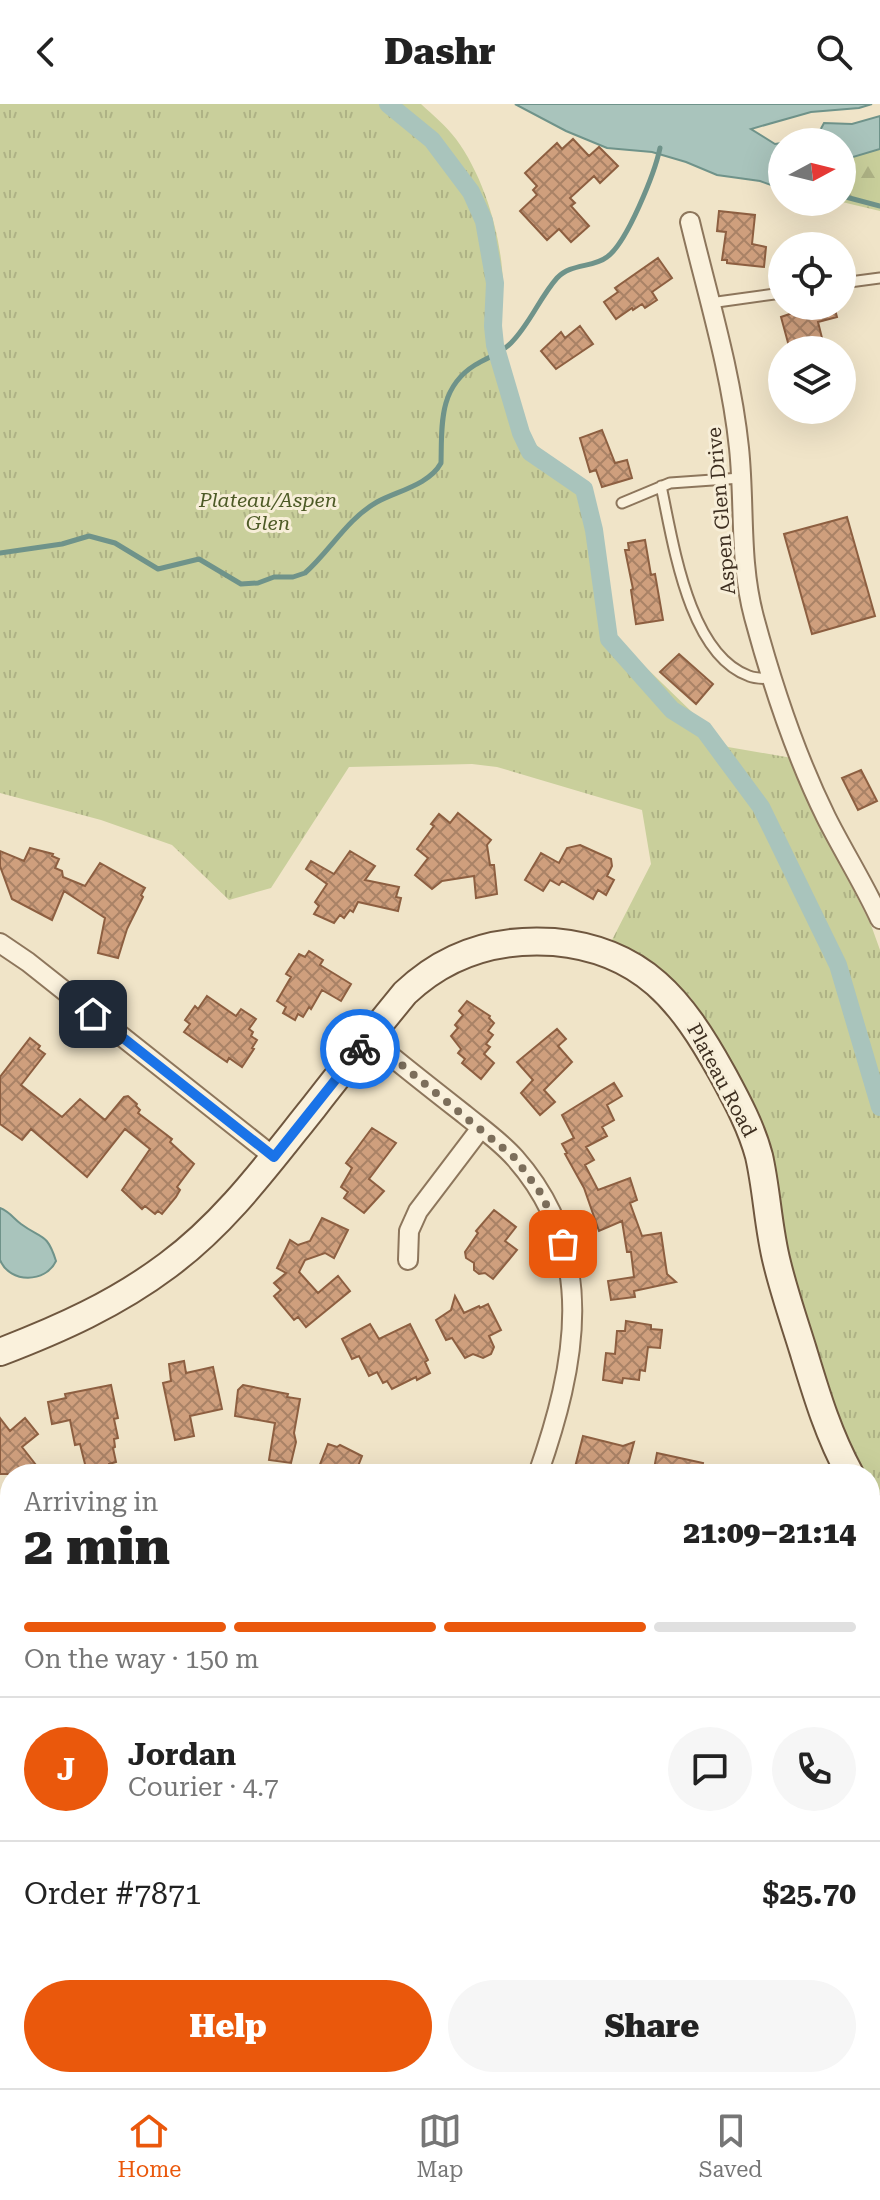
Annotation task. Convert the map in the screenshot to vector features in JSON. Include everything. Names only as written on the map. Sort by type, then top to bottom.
[{"type":"street","name":"Aspen Glen Drive","points":[[690,222],[731,394],[741,478],[748,588],[773,679],[816,795],[880,919]]},
{"type":"street","name":"Plateau Road","points":[[0,1352],[85,1317],[124,1295],[167,1266],[227,1214],[419,980],[460,955],[491,945],[526,941],[578,945],[623,960],[661,986],[684,1011],[703,1039],[737,1101],[754,1139],[781,1280],[823,1415],[845,1464]]},
{"type":"street","points":[[0,943],[274,1157]]},
{"type":"street","points":[[369,1038],[503,1146],[529,1176],[554,1221],[569,1270],[574,1322],[564,1383],[541,1464]]},
{"type":"street","points":[[408,1260],[409,1231],[418,1211],[481,1128]]},
{"type":"lane","points":[[856,281],[880,278]]},
{"type":"lane","points":[[710,303],[768,295]]},
{"type":"lane","points":[[622,503],[670,483],[741,478]]},
{"type":"lane","points":[[661,486],[686,594],[701,633],[725,660],[748,676],[773,679]]},
{"type":"green space","name":"Plateau/Aspen Glen","points":[[0,104],[421,104],[456,139],[483,188],[495,226],[502,264],[498,336],[509,384],[532,440],[588,485],[594,496],[616,635],[728,747],[792,758],[807,798],[871,925],[880,950],[880,1464],[861,1464],[840,1424],[791,1265],[773,1158],[759,1116],[710,1025],[691,998],[654,963],[612,940],[651,864],[642,810],[497,767],[472,764],[349,767],[271,888],[229,900],[172,845],[101,820],[0,793]]},
{"type":"green space","points":[[880,149],[880,211],[856,205],[856,156]]},
{"type":"water","points":[[515,104],[872,104],[811,112],[751,129],[768,140],[768,184],[717,175],[652,152],[607,148]]},
{"type":"water","points":[[880,116],[880,149],[856,156],[856,128],[821,128],[824,123],[852,124]]},
{"type":"water","points":[[0,1208],[50,1245],[56,1261],[44,1274],[19,1277],[5,1268],[0,1260]]},
{"type":"building","points":[[573,139],[589,156],[599,147],[618,166],[600,183],[594,176],[570,198],[575,203],[571,206],[589,226],[571,242],[559,229],[547,240],[520,211],[537,195],[533,190],[537,186],[525,173],[557,143],[562,149]]},
{"type":"building","points":[[719,211],[755,215],[752,244],[766,247],[764,267],[722,260],[726,232],[717,231]]},
{"type":"building","points":[[658,258],[672,278],[652,292],[657,300],[645,308],[642,304],[632,308],[616,319],[604,302],[618,292],[615,288]]},
{"type":"building","points":[[782,320],[826,320],[818,322],[822,336],[786,336]]},
{"type":"building","points":[[580,326],[593,344],[556,369],[541,351],[561,332],[565,338]]},
{"type":"building","points":[[602,430],[615,463],[627,460],[632,478],[602,487],[596,470],[590,472],[580,438]]},
{"type":"building","points":[[847,517],[875,616],[812,634],[784,534]]},
{"type":"building","points":[[645,540],[663,620],[636,624],[625,550],[629,550],[628,543]]},
{"type":"building","points":[[679,654],[713,684],[696,704],[660,672]]},
{"type":"building","points":[[861,770],[877,801],[858,810],[842,778]]},
{"type":"building","points":[[458,813],[491,840],[487,845],[490,865],[494,865],[497,894],[476,898],[474,876],[442,881],[432,889],[415,875],[428,858],[417,849],[434,826],[431,824],[439,814],[450,823]]},
{"type":"building","points":[[580,845],[611,859],[612,866],[607,876],[614,880],[606,895],[598,890],[593,899],[562,881],[559,885],[550,880],[543,891],[525,880],[541,853],[559,863],[567,848]]},
{"type":"building","points":[[30,848],[53,854],[59,859],[55,868],[62,871],[63,877],[85,886],[100,863],[145,888],[118,958],[98,953],[105,918],[64,891],[52,920],[12,899],[0,866],[0,851],[24,861]]},
{"type":"building","points":[[350,851],[375,866],[365,880],[399,887],[396,897],[401,898],[398,911],[358,902],[353,912],[350,910],[344,918],[340,915],[334,923],[314,914],[319,906],[315,902],[327,884],[306,869],[311,861],[334,874]]},
{"type":"building","points":[[309,951],[323,960],[320,965],[351,984],[341,1001],[322,990],[311,1009],[309,1007],[303,1017],[298,1014],[295,1020],[283,1013],[286,1007],[277,1001],[291,977],[286,974],[299,954],[305,957]]},
{"type":"building","points":[[207,996],[236,1016],[241,1009],[256,1019],[249,1029],[253,1032],[251,1036],[257,1040],[242,1067],[229,1058],[227,1062],[184,1032],[190,1024],[185,1020]]},
{"type":"building","points":[[467,1001],[490,1016],[494,1023],[488,1031],[493,1035],[486,1044],[490,1047],[484,1054],[494,1063],[481,1079],[462,1063],[465,1059],[458,1053],[461,1049],[451,1036],[463,1015],[459,1011]]},
{"type":"building","points":[[557,1029],[566,1039],[558,1046],[572,1062],[544,1090],[555,1102],[540,1115],[521,1093],[533,1080],[517,1062]]},
{"type":"building","points":[[30,1038],[45,1054],[21,1085],[62,1117],[80,1099],[105,1120],[128,1096],[137,1104],[138,1113],[172,1139],[170,1142],[194,1164],[177,1187],[180,1190],[176,1197],[162,1214],[158,1211],[155,1214],[145,1206],[142,1209],[122,1190],[150,1149],[125,1129],[87,1177],[31,1129],[22,1140],[0,1124],[0,1077]]},
{"type":"building","points":[[614,1083],[622,1096],[607,1105],[614,1120],[602,1127],[607,1136],[586,1147],[594,1160],[585,1165],[598,1190],[630,1178],[637,1200],[630,1203],[642,1236],[661,1233],[667,1274],[676,1282],[634,1291],[635,1297],[611,1300],[608,1281],[634,1277],[631,1252],[627,1252],[622,1221],[599,1231],[584,1188],[565,1154],[562,1144],[574,1138],[562,1115]]},
{"type":"building","points":[[372,1128],[396,1143],[369,1179],[384,1191],[364,1213],[344,1198],[348,1192],[341,1187],[352,1168],[346,1163]]},
{"type":"building","points":[[494,1210],[516,1227],[505,1241],[517,1250],[493,1279],[474,1270],[474,1263],[466,1258],[465,1252],[478,1233],[476,1231]]},
{"type":"building","points":[[322,1218],[348,1230],[334,1258],[325,1253],[305,1260],[299,1272],[318,1293],[338,1276],[350,1291],[306,1327],[298,1317],[294,1320],[274,1296],[281,1290],[274,1283],[286,1273],[277,1268],[290,1240],[298,1245],[310,1241]]},
{"type":"building","points":[[455,1296],[464,1313],[488,1304],[501,1330],[489,1336],[494,1347],[491,1354],[483,1358],[473,1354],[465,1358],[452,1338],[446,1340],[436,1320],[451,1310]]},
{"type":"building","points":[[626,1321],[662,1330],[660,1348],[648,1347],[645,1371],[640,1370],[639,1380],[623,1378],[622,1383],[603,1380],[606,1353],[615,1354],[617,1331],[625,1331]]},
{"type":"building","points":[[370,1324],[379,1339],[410,1324],[428,1360],[425,1362],[430,1373],[392,1389],[387,1381],[383,1383],[377,1372],[369,1376],[359,1356],[352,1359],[342,1339]]},
{"type":"building","points":[[184,1361],[186,1373],[213,1367],[222,1409],[190,1416],[194,1436],[175,1440],[163,1383],[171,1381],[169,1364]]},
{"type":"building","points":[[111,1385],[118,1418],[114,1419],[118,1438],[114,1439],[113,1448],[116,1462],[85,1464],[80,1444],[75,1445],[70,1420],[52,1424],[48,1402],[66,1398],[65,1394]]},
{"type":"building","points":[[243,1385],[300,1399],[291,1463],[269,1460],[275,1423],[235,1416],[238,1390]]},
{"type":"building","points":[[0,1418],[10,1431],[25,1418],[38,1434],[22,1447],[35,1464],[0,1464]]},
{"type":"building","points":[[583,1436],[623,1446],[634,1442],[628,1464],[576,1464]]},
{"type":"building","points":[[328,1444],[340,1445],[362,1456],[359,1464],[320,1464]]},
{"type":"building","points":[[657,1453],[703,1463],[703,1464],[655,1464]]},
{"type":"waterway","points":[[388,104],[432,140],[471,192],[484,221],[495,283],[495,345],[521,433],[530,452],[584,489],[594,530],[609,639],[672,710],[704,730],[761,807],[838,965],[880,1107]]},
{"type":"waterway","points":[[0,553],[62,544],[89,536],[115,543],[158,569],[199,559],[241,584],[305,573],[366,509],[421,482],[436,471],[441,463],[444,409],[454,385],[475,365],[511,343],[557,278],[575,268],[595,263],[615,249],[639,206],[660,148]]},
{"type":"waterway","points":[[856,200],[880,206]]},
{"type":"way so far","points":[[360,1049],[369,1038],[503,1146],[542,1195],[563,1244]]},
{"type":"route","points":[[93,1014],[274,1157],[360,1049]]}]
